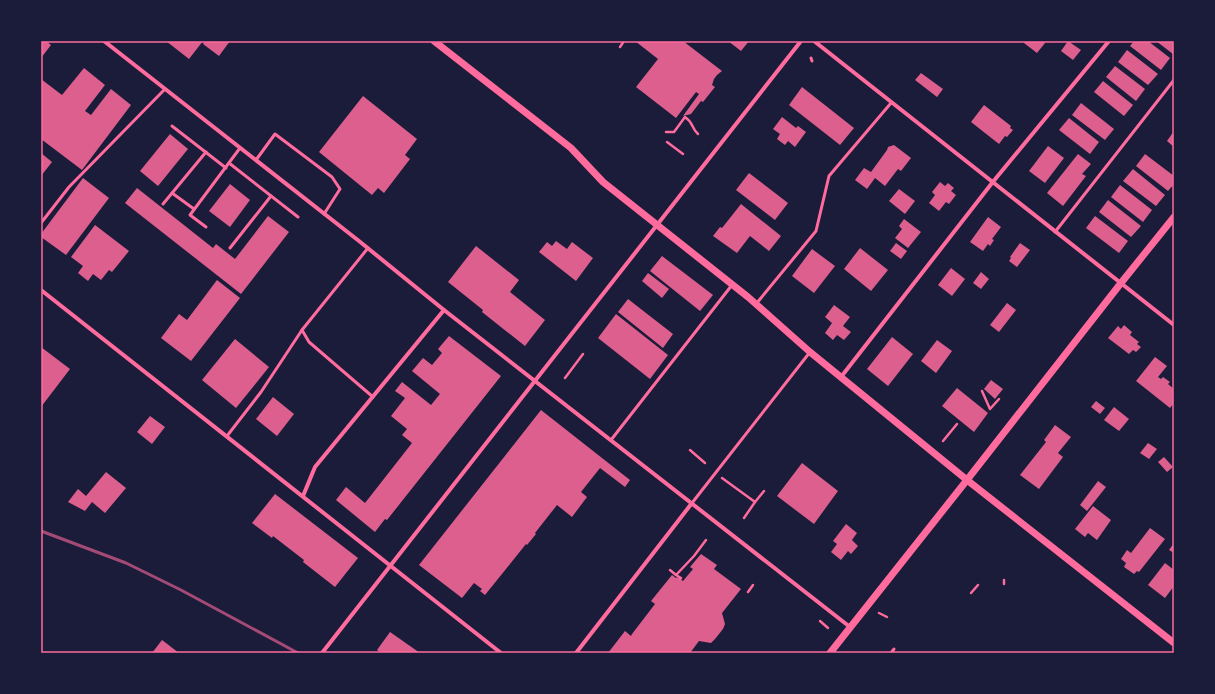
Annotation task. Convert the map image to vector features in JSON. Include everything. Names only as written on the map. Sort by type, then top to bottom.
[{"type":"street","points":[[104,41],[368,248],[444,310],[692,502],[850,627]]},
{"type":"street","points":[[434,41],[571,148],[603,182],[756,304],[810,352],[967,480],[1174,643]]},
{"type":"street","points":[[322,653],[801,41]]},
{"type":"street","points":[[814,41],[992,183],[1174,325]]},
{"type":"street","points":[[841,377],[992,183],[1109,41]]},
{"type":"street","points":[[830,653],[1174,217]]},
{"type":"street","points":[[41,290],[501,653]]},
{"type":"street","points":[[303,496],[315,467],[444,310]]},
{"type":"street","points":[[576,653],[692,502]]},
{"type":"lane","points":[[1055,232],[1174,80]]},
{"type":"lane","points":[[41,223],[69,187],[165,89]]},
{"type":"lane","points":[[756,304],[816,230],[829,176],[891,103]]},
{"type":"lane","points":[[172,126],[226,168]]},
{"type":"lane","points":[[256,160],[276,134],[332,177],[340,189],[324,214]]},
{"type":"lane","points":[[206,227],[190,215],[240,148]]},
{"type":"lane","points":[[163,204],[206,152]]},
{"type":"lane","points":[[229,163],[298,217]]},
{"type":"lane","points":[[172,193],[194,210]]},
{"type":"lane","points":[[230,248],[271,196]]},
{"type":"lane","points":[[227,436],[261,392],[302,330],[368,248]]},
{"type":"lane","points":[[611,440],[732,285]]},
{"type":"lane","points":[[302,330],[310,342],[373,396]]},
{"type":"lane","points":[[692,502],[810,352]]},
{"type":"lane","points":[[891,653],[894,649]]},
{"type":"path","points":[[620,47],[623,41]]},
{"type":"path","points":[[666,132],[674,132],[685,117],[692,123],[694,131],[698,134]]},
{"type":"path","points":[[667,142],[683,154]]},
{"type":"path","points":[[564,378],[583,354]]},
{"type":"path","points":[[982,391],[990,409],[999,399]]},
{"type":"path","points":[[943,441],[957,424]]},
{"type":"path","points":[[690,450],[705,463]]},
{"type":"path","points":[[722,478],[755,502]]},
{"type":"path","points":[[744,518],[764,491]]},
{"type":"path","points":[[676,575],[694,556],[706,540]]},
{"type":"path","points":[[670,570],[681,578],[680,579]]},
{"type":"path","points":[[748,592],[753,585]]},
{"type":"path","points":[[970,593],[978,585]]},
{"type":"path","points":[[879,612],[887,617]]},
{"type":"path","points":[[820,621],[828,628]]},
{"type":"building","points":[[41,41],[46,41],[51,45],[41,58]]},
{"type":"building","points":[[166,41],[203,41],[189,59]]},
{"type":"building","points":[[205,41],[230,41],[219,56],[203,44]]},
{"type":"building","points":[[635,41],[683,41],[722,71],[714,79],[712,85],[715,87],[691,114],[683,116],[699,94],[696,92],[676,118],[636,87],[658,59]]},
{"type":"building","points":[[728,41],[749,41],[741,51]]},
{"type":"building","points":[[1025,41],[1043,41],[1045,43],[1037,53],[1024,43]]},
{"type":"building","points":[[1068,41],[1081,50],[1073,60],[1061,51]]},
{"type":"building","points":[[1134,41],[1148,41],[1170,58],[1161,70],[1130,46]]},
{"type":"building","points":[[1156,41],[1174,41],[1173,54]]},
{"type":"building","points":[[1127,50],[1158,74],[1148,85],[1118,62]]},
{"type":"building","points":[[1115,66],[1145,89],[1136,101],[1106,77]]},
{"type":"building","points":[[84,68],[105,85],[85,111],[91,115],[111,89],[131,105],[82,170],[41,139],[41,79],[62,95]]},
{"type":"building","points":[[921,73],[943,89],[937,97],[915,80]]},
{"type":"building","points":[[1103,81],[1133,105],[1124,116],[1094,92]]},
{"type":"building","points":[[802,87],[854,128],[840,145],[789,105]]},
{"type":"building","points":[[363,96],[417,139],[405,155],[410,159],[384,193],[378,188],[372,195],[319,152]]},
{"type":"building","points":[[1081,103],[1114,129],[1105,140],[1072,115]]},
{"type":"building","points":[[984,105],[1011,126],[1010,128],[1013,130],[1007,137],[1005,136],[999,144],[971,122]]},
{"type":"building","points":[[782,117],[796,128],[798,126],[806,132],[795,147],[788,141],[785,145],[777,139],[780,134],[773,129]]},
{"type":"building","points":[[1069,118],[1099,142],[1090,154],[1059,130]]},
{"type":"building","points":[[1174,131],[1174,147],[1167,141]]},
{"type":"building","points":[[170,134],[188,149],[158,186],[140,171]]},
{"type":"building","points":[[894,145],[911,158],[901,171],[898,169],[885,186],[875,178],[867,189],[855,180],[864,168],[871,172],[888,147]]},
{"type":"building","points":[[1048,146],[1064,158],[1045,183],[1029,171]]},
{"type":"building","points":[[41,153],[52,162],[41,176]]},
{"type":"building","points":[[1078,154],[1091,164],[1082,174],[1086,176],[1063,206],[1047,193]]},
{"type":"building","points":[[1145,154],[1174,176],[1174,184],[1168,191],[1136,166]]},
{"type":"building","points":[[1133,169],[1165,195],[1156,206],[1123,181]]},
{"type":"building","points":[[749,173],[788,203],[775,220],[736,190]]},
{"type":"building","points":[[83,178],[109,198],[66,255],[41,237],[41,234]]},
{"type":"building","points":[[940,182],[945,186],[948,183],[954,188],[951,191],[956,195],[949,204],[946,202],[939,211],[929,203],[935,195],[932,192]]},
{"type":"building","points":[[230,184],[250,200],[230,227],[209,211]]},
{"type":"building","points":[[1120,185],[1152,210],[1143,222],[1111,197]]},
{"type":"building","points":[[137,188],[213,248],[216,244],[235,259],[268,216],[289,232],[241,294],[125,203]]},
{"type":"building","points":[[899,189],[915,201],[905,214],[889,201]]},
{"type":"building","points":[[1108,200],[1141,226],[1131,237],[1099,212]]},
{"type":"building","points":[[741,204],[781,236],[769,251],[750,236],[737,253],[713,236],[720,227],[722,228]]},
{"type":"building","points":[[1095,216],[1128,241],[1119,253],[1086,228]]},
{"type":"building","points":[[988,217],[1001,227],[992,239],[994,240],[990,246],[988,244],[983,251],[970,242]]},
{"type":"building","points":[[904,219],[921,232],[908,248],[895,238],[902,229],[899,226]]},
{"type":"building","points":[[95,225],[129,251],[112,272],[109,270],[101,280],[93,274],[88,281],[78,273],[83,266],[71,257]]},
{"type":"building","points":[[556,241],[567,249],[572,242],[593,258],[576,281],[539,252],[547,242],[552,246]]},
{"type":"building","points":[[896,243],[907,251],[901,259],[890,251]]},
{"type":"building","points":[[1020,243],[1030,250],[1017,267],[1009,261],[1011,258],[1010,257]]},
{"type":"building","points":[[476,246],[519,280],[510,292],[545,320],[525,346],[482,312],[483,310],[448,282]]},
{"type":"building","points":[[860,248],[888,270],[871,291],[844,269]]},
{"type":"building","points":[[812,249],[835,266],[814,293],[792,276]]},
{"type":"building","points":[[662,256],[713,295],[700,311],[650,271]]},
{"type":"building","points":[[951,268],[965,279],[952,296],[938,285]]},
{"type":"building","points":[[981,272],[989,279],[981,289],[973,283]]},
{"type":"building","points":[[648,273],[669,289],[662,298],[642,281]]},
{"type":"building","points":[[217,280],[240,298],[191,361],[161,338],[179,314],[187,320]]},
{"type":"building","points":[[628,299],[673,334],[663,348],[618,312]]},
{"type":"building","points":[[1007,303],[1016,310],[999,332],[990,325]]},
{"type":"building","points":[[834,305],[850,317],[843,326],[851,332],[844,340],[837,335],[833,340],[825,333],[832,323],[825,317]]},
{"type":"building","points":[[616,314],[668,355],[650,379],[598,338]]},
{"type":"building","points":[[1124,325],[1132,332],[1130,335],[1139,342],[1137,344],[1141,347],[1136,352],[1133,350],[1129,354],[1108,338],[1118,326],[1121,329]]},
{"type":"building","points":[[449,336],[501,376],[387,520],[385,519],[375,532],[336,500],[346,487],[365,503],[412,443],[402,435],[407,429],[391,416],[405,398],[395,391],[402,382],[431,405],[440,394],[412,371],[423,358],[432,365],[442,353],[438,349]]},
{"type":"building","points":[[892,337],[913,354],[888,386],[867,369]]},
{"type":"building","points":[[235,339],[269,367],[236,408],[202,380]]},
{"type":"building","points":[[937,340],[952,351],[936,373],[921,361]]},
{"type":"building","points":[[41,347],[70,369],[41,407]]},
{"type":"building","points":[[1155,357],[1167,366],[1158,377],[1161,379],[1163,377],[1170,382],[1168,384],[1174,389],[1174,403],[1170,408],[1136,381]]},
{"type":"building","points":[[991,380],[1003,389],[995,399],[984,389]]},
{"type":"building","points":[[957,388],[988,413],[974,432],[942,406]]},
{"type":"building","points":[[273,397],[294,414],[277,436],[256,419]]},
{"type":"building","points":[[1096,401],[1105,408],[1100,414],[1091,407]]},
{"type":"building","points":[[1114,407],[1129,419],[1119,431],[1104,420]]},
{"type":"building","points":[[541,410],[630,480],[625,487],[600,468],[581,492],[587,497],[572,517],[557,505],[535,533],[536,534],[527,545],[526,544],[485,595],[480,591],[482,589],[474,583],[462,598],[419,565]]},
{"type":"building","points":[[150,416],[165,427],[152,444],[137,432]]},
{"type":"building","points":[[1055,425],[1071,437],[1058,453],[1063,457],[1039,489],[1020,475],[1046,442],[1044,440]]},
{"type":"building","points":[[1148,443],[1157,449],[1149,459],[1140,453]]},
{"type":"building","points":[[1164,457],[1173,467],[1167,472],[1158,462]]},
{"type":"building","points":[[802,463],[838,491],[814,524],[777,496]]},
{"type":"building","points":[[106,472],[126,488],[105,513],[92,502],[85,511],[68,502],[78,489],[86,496]]},
{"type":"building","points":[[1098,481],[1106,487],[1087,511],[1080,505]]},
{"type":"building","points":[[275,494],[358,558],[335,587],[273,536],[272,538],[252,523]]},
{"type":"building","points":[[1093,506],[1111,520],[1097,540],[1088,533],[1085,537],[1075,529]]},
{"type":"building","points":[[846,524],[857,533],[852,540],[858,546],[851,554],[848,551],[841,560],[831,552],[837,544],[833,541]]},
{"type":"building","points":[[1150,528],[1165,539],[1139,572],[1137,571],[1134,574],[1124,567],[1126,563],[1121,559],[1127,550],[1131,553]]},
{"type":"building","points":[[1174,543],[1174,553],[1169,550]]},
{"type":"building","points":[[701,554],[717,565],[714,569],[741,589],[722,613],[725,624],[715,639],[711,643],[699,641],[690,653],[608,653],[625,631],[631,636],[655,604],[651,601],[672,575],[683,581],[693,569],[690,567]]},
{"type":"building","points":[[1165,563],[1174,570],[1174,586],[1165,598],[1148,585]]},
{"type":"building","points":[[390,632],[420,653],[381,653],[377,650]]},
{"type":"building","points":[[162,640],[179,653],[152,653]]},
{"type":"railway","points":[[41,531],[126,563],[181,590],[298,653]]}]
